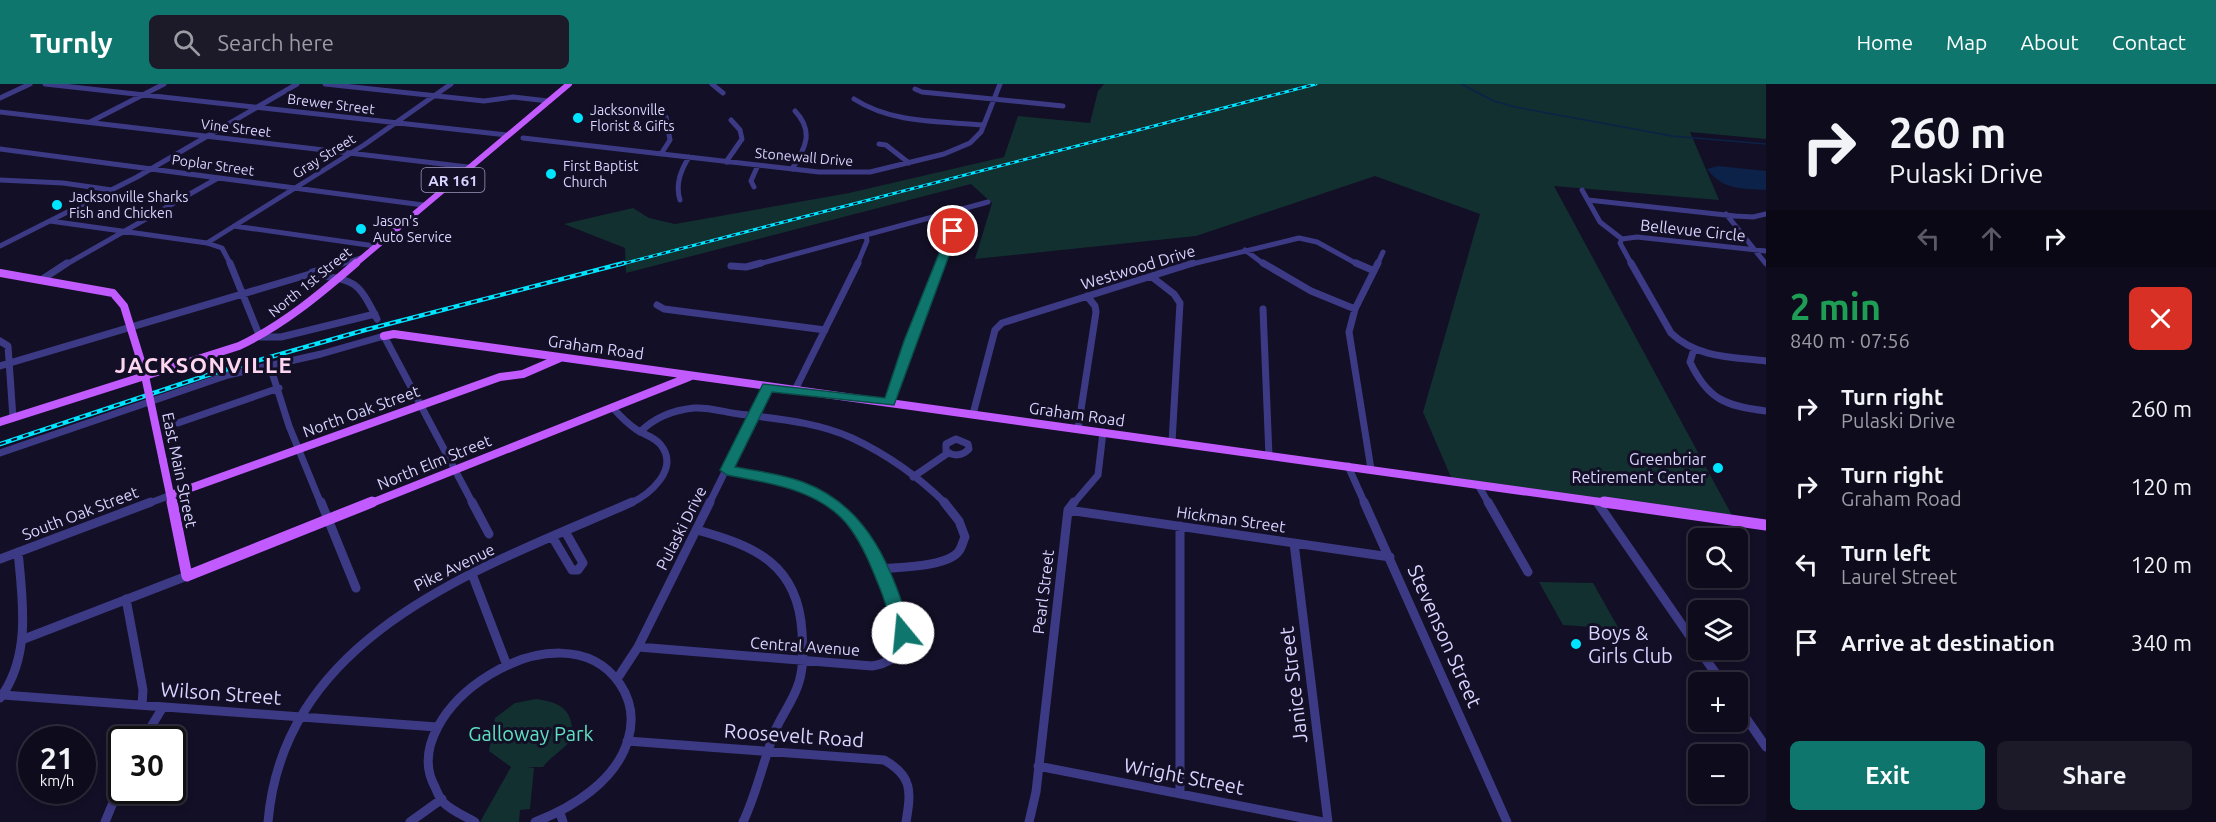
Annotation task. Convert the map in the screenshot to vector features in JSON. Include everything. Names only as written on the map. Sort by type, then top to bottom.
[{"type":"main road","name":"North 1st Street","points":[[13,418],[239,346],[260,337],[304,307],[569,84]]},
{"type":"main road","points":[[0,273],[41,280]]},
{"type":"main road","name":"East Main Street","points":[[41,280],[113,293],[124,306],[144,371],[187,576]]},
{"type":"main road","name":"Graham Road","points":[[384,336],[394,334],[1766,525]]},
{"type":"main road","points":[[500,377],[527,366],[534,361],[535,354]]},
{"type":"main road","name":"North Oak Street","points":[[171,495],[500,377],[523,374],[562,357]]},
{"type":"main road","name":"North Elm Street","points":[[187,576],[692,376]]},
{"type":"main road","name":"AR 161","points":[[0,422],[13,418]]},
{"type":"street","points":[[0,98],[30,84]]},
{"type":"street","name":"Brewer Street","points":[[45,84],[506,136]]},
{"type":"street","points":[[89,123],[164,84]]},
{"type":"street","points":[[0,246],[113,190],[297,84]]},
{"type":"street","points":[[325,84],[484,101],[513,97],[548,101]]},
{"type":"street","name":"Gray Street","points":[[207,243],[350,154],[452,84]]},
{"type":"street","points":[[712,84],[723,93]]},
{"type":"street","name":"Stonewall Drive","points":[[506,136],[792,169],[859,173],[909,163],[958,149],[973,140],[984,125],[1000,84]]},
{"type":"street","points":[[915,89],[922,92],[1063,106]]},
{"type":"street","points":[[854,99],[868,108],[894,116],[984,125]]},
{"type":"street","points":[[792,169],[806,147],[809,136],[808,127],[795,111]]},
{"type":"street","name":"Vine Street","points":[[0,112],[468,167]]},
{"type":"street","points":[[661,154],[670,140],[666,117]]},
{"type":"street","points":[[726,162],[742,139],[740,130],[731,120]]},
{"type":"street","points":[[879,144],[886,145],[909,163]]},
{"type":"street","name":"Poplar Street","points":[[0,149],[423,206]]},
{"type":"street","points":[[680,200],[678,194],[681,172],[689,158]]},
{"type":"street","points":[[754,187],[751,178],[758,165]]},
{"type":"street","points":[[41,280],[83,253],[218,178]]},
{"type":"street","points":[[0,180],[63,183],[113,190]]},
{"type":"street","points":[[1582,190],[1600,222],[1622,239]]},
{"type":"street","points":[[1588,200],[1753,217],[1766,214]]},
{"type":"street","points":[[731,266],[746,267],[988,202]]},
{"type":"street","points":[[890,402],[910,341],[953,231],[958,215],[957,210]]},
{"type":"street","points":[[1726,213],[1766,264]]},
{"type":"street","points":[[50,221],[207,243],[225,251],[260,337],[281,337],[376,316],[365,295],[356,284],[315,274],[302,276]]},
{"type":"street","points":[[234,226],[375,246]]},
{"type":"street","points":[[795,390],[859,261],[867,241],[866,235]]},
{"type":"street","name":"Bellevue Circle","points":[[1766,251],[1637,237],[1622,239],[1620,243],[1671,333],[1680,342],[1694,349],[1766,361]]},
{"type":"street","name":"Westwood Drive","points":[[973,414],[998,326],[1193,263],[1305,238],[1357,266],[1372,270]]},
{"type":"street","points":[[1245,250],[1263,264],[1310,292],[1355,309]]},
{"type":"street","points":[[1371,469],[1349,332],[1355,309],[1372,270],[1383,252]]},
{"type":"street","points":[[0,366],[363,257]]},
{"type":"street","points":[[1152,277],[1174,294],[1180,303],[1172,442]]},
{"type":"street","points":[[1078,429],[1096,312],[1095,306],[1087,296]]},
{"type":"street","points":[[657,305],[664,309],[825,330]]},
{"type":"street","points":[[1263,309],[1269,456]]},
{"type":"street","points":[[0,453],[228,375],[384,336],[489,534]]},
{"type":"street","points":[[0,341],[8,346],[13,418]]},
{"type":"street","points":[[1694,349],[1690,362],[1709,395],[1722,403],[1735,407],[1766,411]]},
{"type":"street","points":[[270,366],[299,450],[330,519],[356,588]]},
{"type":"street","name":"Pulaski Drive","points":[[617,679],[638,647],[767,387]]},
{"type":"street","points":[[178,423],[279,388]]},
{"type":"street","name":"Pike Avenue","points":[[268,822],[279,763],[300,717],[328,676],[360,644],[413,604],[472,574],[640,499],[659,482],[666,468],[665,450],[655,439],[626,422],[613,408]]},
{"type":"street","points":[[640,432],[654,420],[695,408],[754,416],[836,432],[888,457],[935,494],[960,520],[966,535],[959,551],[947,559],[880,570]]},
{"type":"street","points":[[1068,510],[1098,475],[1103,432]]},
{"type":"street","points":[[913,477],[948,453]]},
{"type":"street","name":"Stevenson Street","points":[[1348,466],[1507,822]]},
{"type":"street","name":"Central Avenue","points":[[638,647],[872,666],[881,664],[896,655],[901,648],[903,633],[880,570],[872,551],[855,524],[826,499],[788,482],[727,470]]},
{"type":"street","points":[[1478,485],[1528,572]]},
{"type":"street","name":"South Oak Street","points":[[0,559],[171,495]]},
{"type":"street","points":[[1597,502],[1688,633]]},
{"type":"street","name":"Hickman Street","points":[[1068,510],[1390,557]]},
{"type":"street","name":"Pearl Street","points":[[1029,822],[1036,792],[1068,510]]},
{"type":"street","points":[[1180,526],[1180,794]]},
{"type":"street","points":[[697,530],[741,542],[763,554],[780,570],[799,604],[803,629],[803,660],[799,682],[775,732],[756,793],[743,822]]},
{"type":"street","points":[[553,538],[572,570],[578,570],[583,563],[566,532]]},
{"type":"street","name":"Janice Street","points":[[1294,543],[1328,822]]},
{"type":"street","points":[[1,697],[18,668],[24,639],[18,552]]},
{"type":"street","points":[[472,574],[506,663]]},
{"type":"street","points":[[24,639],[187,576]]},
{"type":"street","points":[[126,599],[143,690],[142,705]]},
{"type":"street","points":[[476,822],[455,813],[442,800],[434,786],[429,760],[437,727],[457,698],[470,685],[506,663],[538,654],[569,654],[597,662],[617,679],[629,702],[631,716],[627,741],[611,772],[599,786],[562,818],[535,822]]},
{"type":"street","name":"Wilson Street","points":[[1,697],[437,727]]},
{"type":"street","points":[[151,726],[163,707]]},
{"type":"street","points":[[1748,721],[1766,747]]},
{"type":"street","name":"Roosevelt Road","points":[[627,741],[877,759],[893,764],[904,776],[910,790],[906,822]]},
{"type":"street","name":"Wright Street","points":[[1038,766],[1323,822]]},
{"type":"street","points":[[410,822],[442,800]]},
{"type":"street","points":[[105,822],[112,804]]},
{"type":"green space","points":[[1104,84],[1766,84],[1766,139],[1690,132],[1719,200],[1554,186],[1735,521],[1453,482],[1423,412],[1480,214],[1375,176],[1196,236],[975,259],[992,203],[971,184],[626,273],[625,248],[564,224],[633,208],[649,218],[675,224],[849,193],[1004,157],[1018,116],[1090,123],[1098,91]]},
{"type":"green space","points":[[1539,582],[1593,583],[1619,629],[1563,625]]},
{"type":"green space","name":"Galloway Park","points":[[536,699],[556,704],[565,710],[571,721],[572,738],[543,767],[526,767],[534,768],[530,809],[520,810],[519,822],[480,822],[511,767],[489,751],[495,718],[515,703]]},
{"type":"water","points":[[1718,166],[1766,171],[1766,190],[1727,185],[1707,169]]},
{"type":"waterway","points":[[1461,84],[1494,101],[1515,107],[1672,136],[1766,144]]},
{"type":"railway","points":[[618,265],[1316,84]]},
{"type":"railway","points":[[0,444],[211,374],[365,330],[624,263]]},
{"type":"place","name":"Jacksonville Florist & Gifts","points":[[578,118]]},
{"type":"place","name":"First Baptist Church","points":[[551,174]]},
{"type":"place","name":"Jacksonville Sharks Fish and Chicken","points":[[57,205]]},
{"type":"place","name":"Jason's Auto Service","points":[[361,229]]},
{"type":"place","name":"Greenbriar Retirement Center","points":[[1718,468]]},
{"type":"place","name":"Boys & Girls Club","points":[[1576,644]]},
{"type":"district","name":"JACKSONVILLE","points":[[204,364]]},
{"type":"route","points":[[903,633],[896,608],[872,551],[863,534],[845,513],[826,499],[798,485],[727,470],[767,387],[890,402],[910,341],[953,231]]}]
